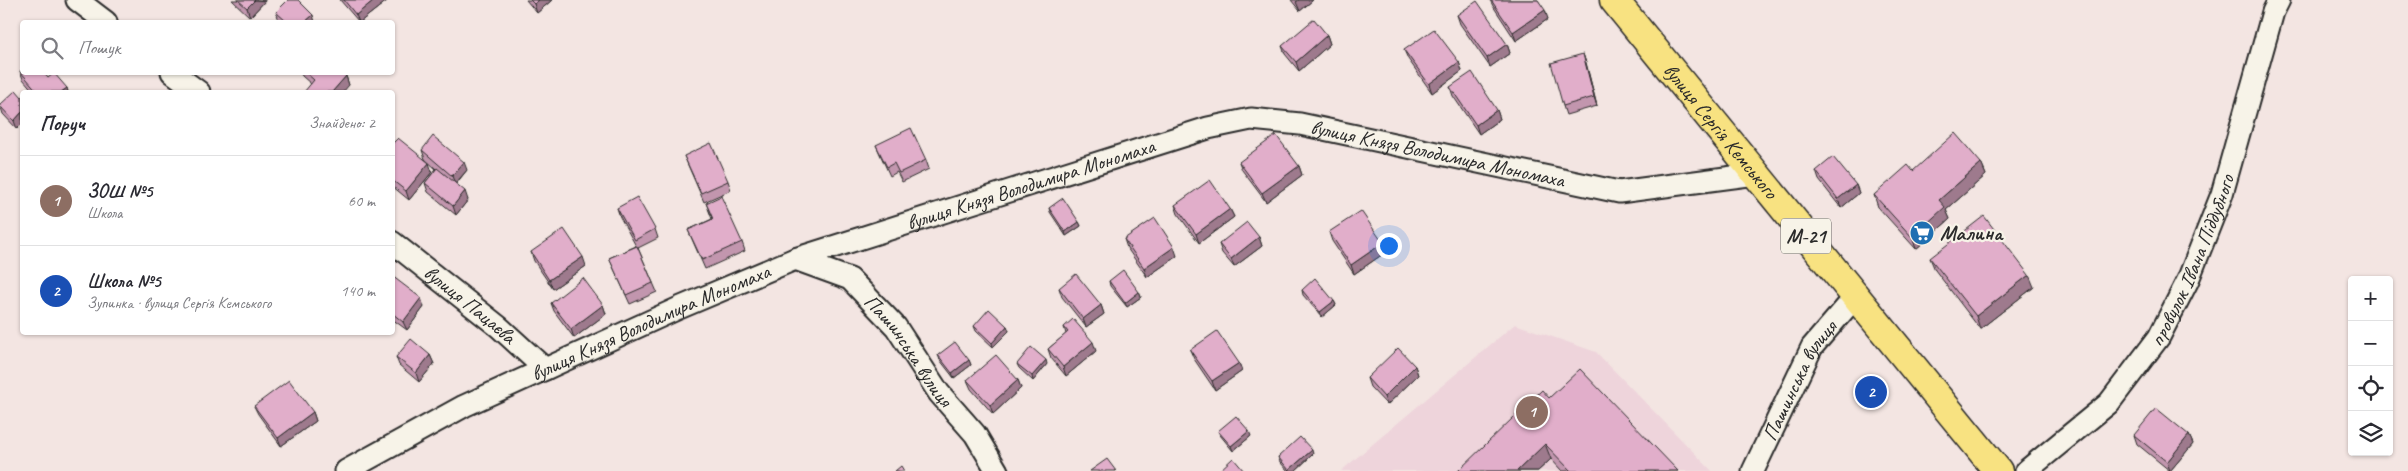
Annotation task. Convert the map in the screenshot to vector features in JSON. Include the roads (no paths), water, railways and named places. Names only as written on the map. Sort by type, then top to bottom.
[{"type":"highway","name":"вулиця Сергія Кемського","points":[[1614,0],[1998,471]]},
{"type":"street","points":[[77,0],[103,20]]},
{"type":"street","name":"провулок Івана Піддубного","points":[[2026,471],[2109,404],[2159,337],[2188,280],[2222,194],[2273,12],[2279,0]]},
{"type":"street","points":[[176,75],[196,90]]},
{"type":"street","name":"вулиця Князя Володимира Мономаха","points":[[346,471],[464,406],[679,308],[795,259],[1208,128],[1251,119],[1300,124],[1619,192],[1756,174]]},
{"type":"street","name":"вулиця Пацаєва","points":[[395,244],[499,327],[545,369]]},
{"type":"street","name":"Пашинська вулиця","points":[[795,259],[850,279],[890,320],[939,393],[975,434],[997,471]]},
{"type":"street","name":"Пашинська вулиця","points":[[1753,471],[1812,347],[1856,296]]},
{"type":"place","name":"Малина","points":[[1922,233]]},
{"type":"place","name":"Школа №5","points":[[1871,392]]},
{"type":"place","name":"ЗОШ №5","points":[[1532,412]]}]
